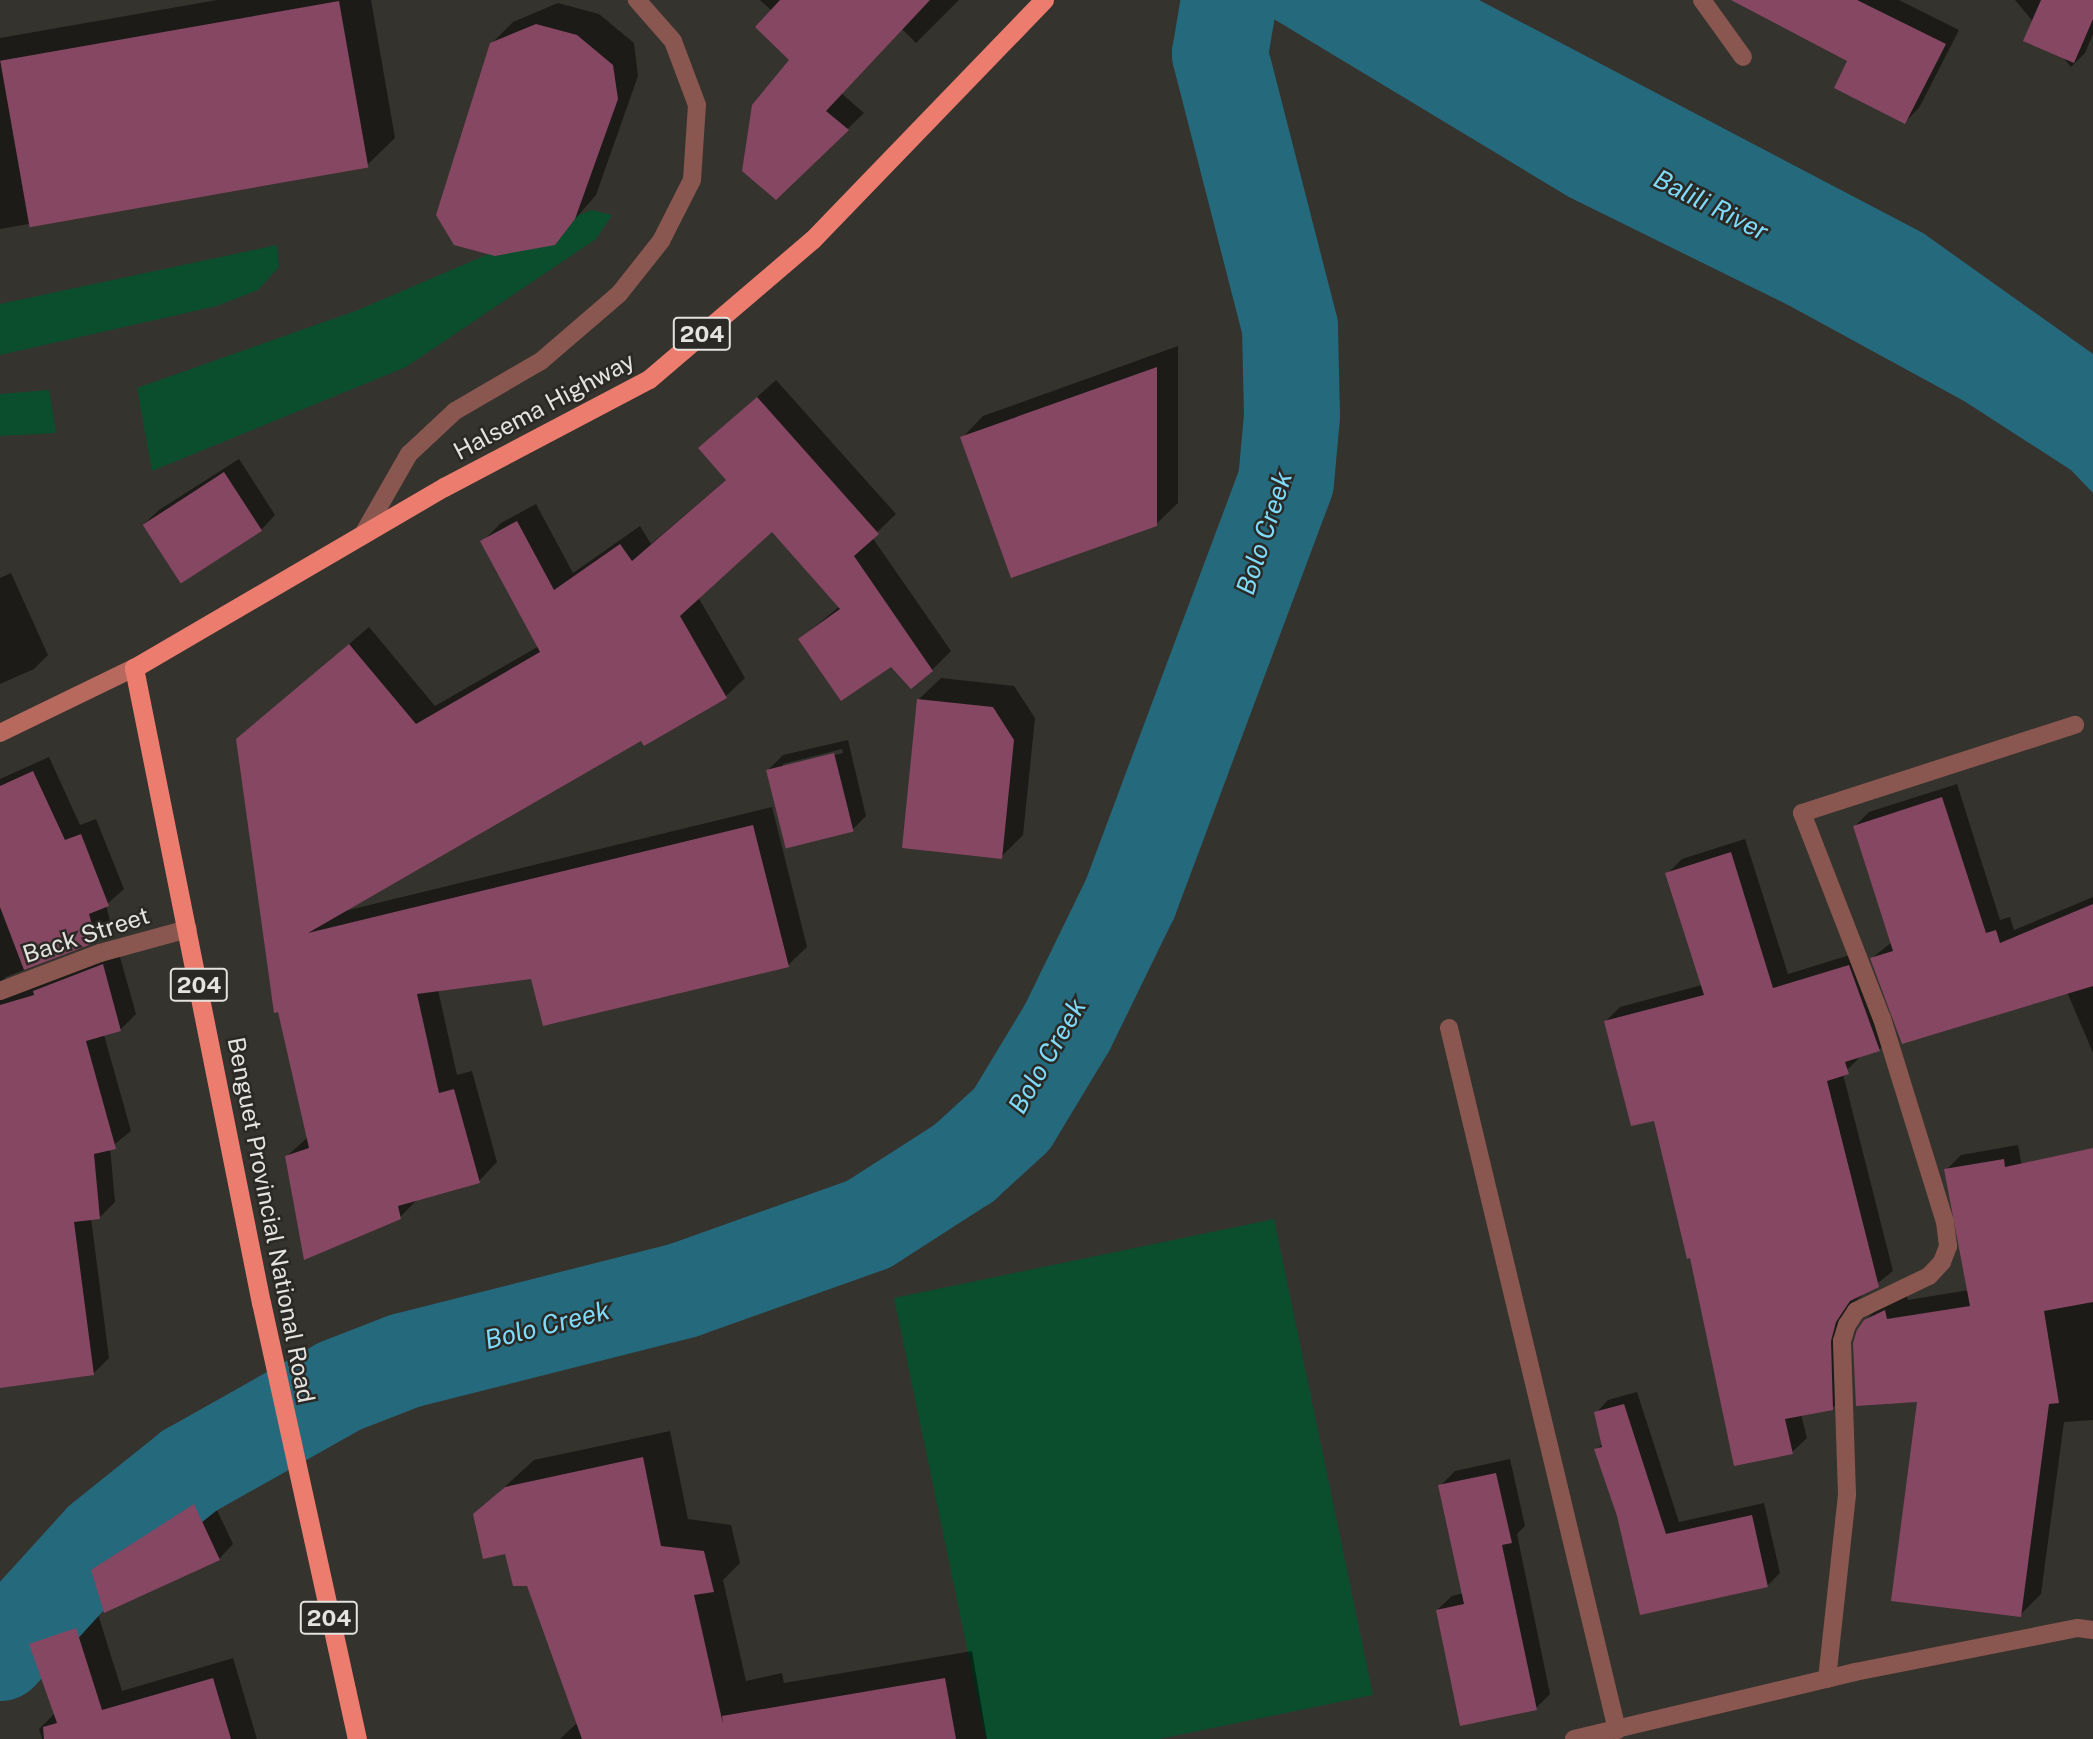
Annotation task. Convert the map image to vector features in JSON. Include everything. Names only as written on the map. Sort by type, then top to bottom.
[{"type":"highway","name":"Halsema Highway","points":[[134,668],[362,536],[649,379],[812,240],[933,118],[978,65],[1044,0]]},
{"type":"highway","name":"Benguet Provincial National Road","points":[[134,668],[261,1303],[356,1739]]},
{"type":"main road","points":[[0,733],[134,668]]},
{"type":"street","points":[[362,536],[409,454],[455,411],[541,361],[620,294],[661,241],[692,180],[697,105],[673,41],[637,0]]},
{"type":"street","points":[[1702,0],[1743,57]]},
{"type":"street","points":[[1827,1679],[1847,1494],[1842,1341],[1847,1325],[1856,1311],[1929,1276],[1942,1262],[1948,1246],[1945,1222],[1882,1019],[1802,813],[2076,725]]},
{"type":"street","name":"Back Street","points":[[0,990],[100,953],[188,929]]},
{"type":"street","points":[[1449,1028],[1617,1730]]},
{"type":"street","points":[[1574,1739],[1827,1679],[2078,1628],[2093,1630]]},
{"type":"green space","points":[[591,210],[612,215],[596,239],[406,367],[152,471],[137,388],[358,310]]},
{"type":"green space","points":[[277,245],[279,267],[258,290],[217,306],[0,355],[0,304]]},
{"type":"green space","points":[[49,390],[56,433],[0,436],[0,394]]},
{"type":"green space","points":[[1274,1219],[1373,1695],[1159,1739],[986,1739],[894,1298]]},
{"type":"water","name":"Balili River","points":[[1242,0],[1479,0],[1923,233],[2093,354],[2093,493],[2071,470],[1964,401],[1790,306],[1569,197]]},
{"type":"building","points":[[780,0],[930,0],[826,111],[849,130],[776,200],[742,171],[752,105],[789,60],[755,27]]},
{"type":"building","points":[[1731,0],[1857,0],[1946,44],[1905,124],[1834,88],[1847,61]]},
{"type":"building","points":[[2041,0],[2093,0],[2093,19],[2074,63],[2023,41]]},
{"type":"building","points":[[339,1],[368,167],[30,227],[0,61]]},
{"type":"building","points":[[536,24],[577,35],[613,65],[618,99],[575,219],[555,245],[495,256],[454,245],[436,215],[490,43]]},
{"type":"building","points":[[1157,367],[1157,526],[1011,578],[960,437]]},
{"type":"building","points":[[757,397],[879,534],[854,556],[933,671],[911,689],[891,667],[841,701],[798,639],[840,609],[772,532],[680,616],[727,698],[644,746],[641,741],[308,933],[753,825],[789,967],[543,1026],[531,979],[417,994],[439,1093],[454,1089],[480,1183],[398,1206],[401,1219],[304,1260],[285,1156],[309,1148],[278,1012],[274,1013],[236,739],[349,644],[416,724],[540,652],[480,541],[517,521],[554,590],[620,544],[632,561],[726,480],[698,448]]},
{"type":"building","points":[[224,472],[262,531],[181,584],[143,525]]},
{"type":"building","points":[[917,699],[993,707],[1014,740],[1002,859],[902,848]]},
{"type":"building","points":[[834,753],[854,832],[786,849],[766,770]]},
{"type":"building","points":[[33,771],[65,840],[81,834],[109,906],[89,914],[97,942],[24,970],[0,907],[0,786]]},
{"type":"building","points":[[1942,797],[1986,933],[1996,930],[2000,943],[2093,904],[2093,986],[1902,1044],[1870,958],[1893,951],[1853,826]]},
{"type":"building","points":[[1731,852],[1773,988],[1849,965],[1880,1051],[1845,1062],[1849,1074],[1827,1081],[1879,1287],[1850,1301],[1836,1322],[1831,1341],[1833,1410],[1785,1419],[1793,1454],[1734,1466],[1690,1258],[1687,1259],[1654,1121],[1631,1126],[1604,1021],[1704,995],[1665,873]]},
{"type":"building","points":[[103,964],[121,1031],[86,1041],[116,1149],[94,1154],[100,1219],[74,1222],[94,1375],[0,1388],[0,1005],[34,995],[33,991]]},
{"type":"building","points":[[2093,1148],[2093,1302],[2044,1311],[2059,1403],[2049,1404],[2021,1617],[1891,1601],[1917,1402],[1856,1406],[1853,1343],[1857,1330],[1864,1320],[1885,1310],[1887,1319],[1970,1306],[1944,1169],[2004,1159],[2005,1167]]},
{"type":"building","points":[[1624,1404],[1666,1534],[1752,1515],[1768,1587],[1640,1615],[1617,1516],[1594,1449],[1602,1447],[1594,1412]]},
{"type":"building","points":[[643,1457],[661,1546],[704,1551],[714,1592],[694,1595],[723,1724],[722,1716],[945,1678],[956,1739],[582,1739],[527,1586],[513,1586],[505,1554],[483,1559],[473,1514],[505,1487]]},
{"type":"building","points":[[1496,1473],[1512,1543],[1502,1545],[1537,1710],[1460,1726],[1436,1610],[1464,1604],[1438,1485]]},
{"type":"building","points":[[194,1504],[220,1560],[104,1613],[91,1570]]},
{"type":"building","points":[[76,1628],[102,1710],[213,1678],[231,1739],[44,1739],[43,1727],[57,1723],[29,1644]]},
{"type":"waterway","name":"Bolo Creek","points":[[0,1653],[102,1541],[189,1471],[340,1386],[404,1361],[684,1290],[869,1224],[964,1163],[1012,1119],[1067,1028],[1130,899],[1286,482],[1292,416],[1290,327],[1220,54],[1229,0]]}]
